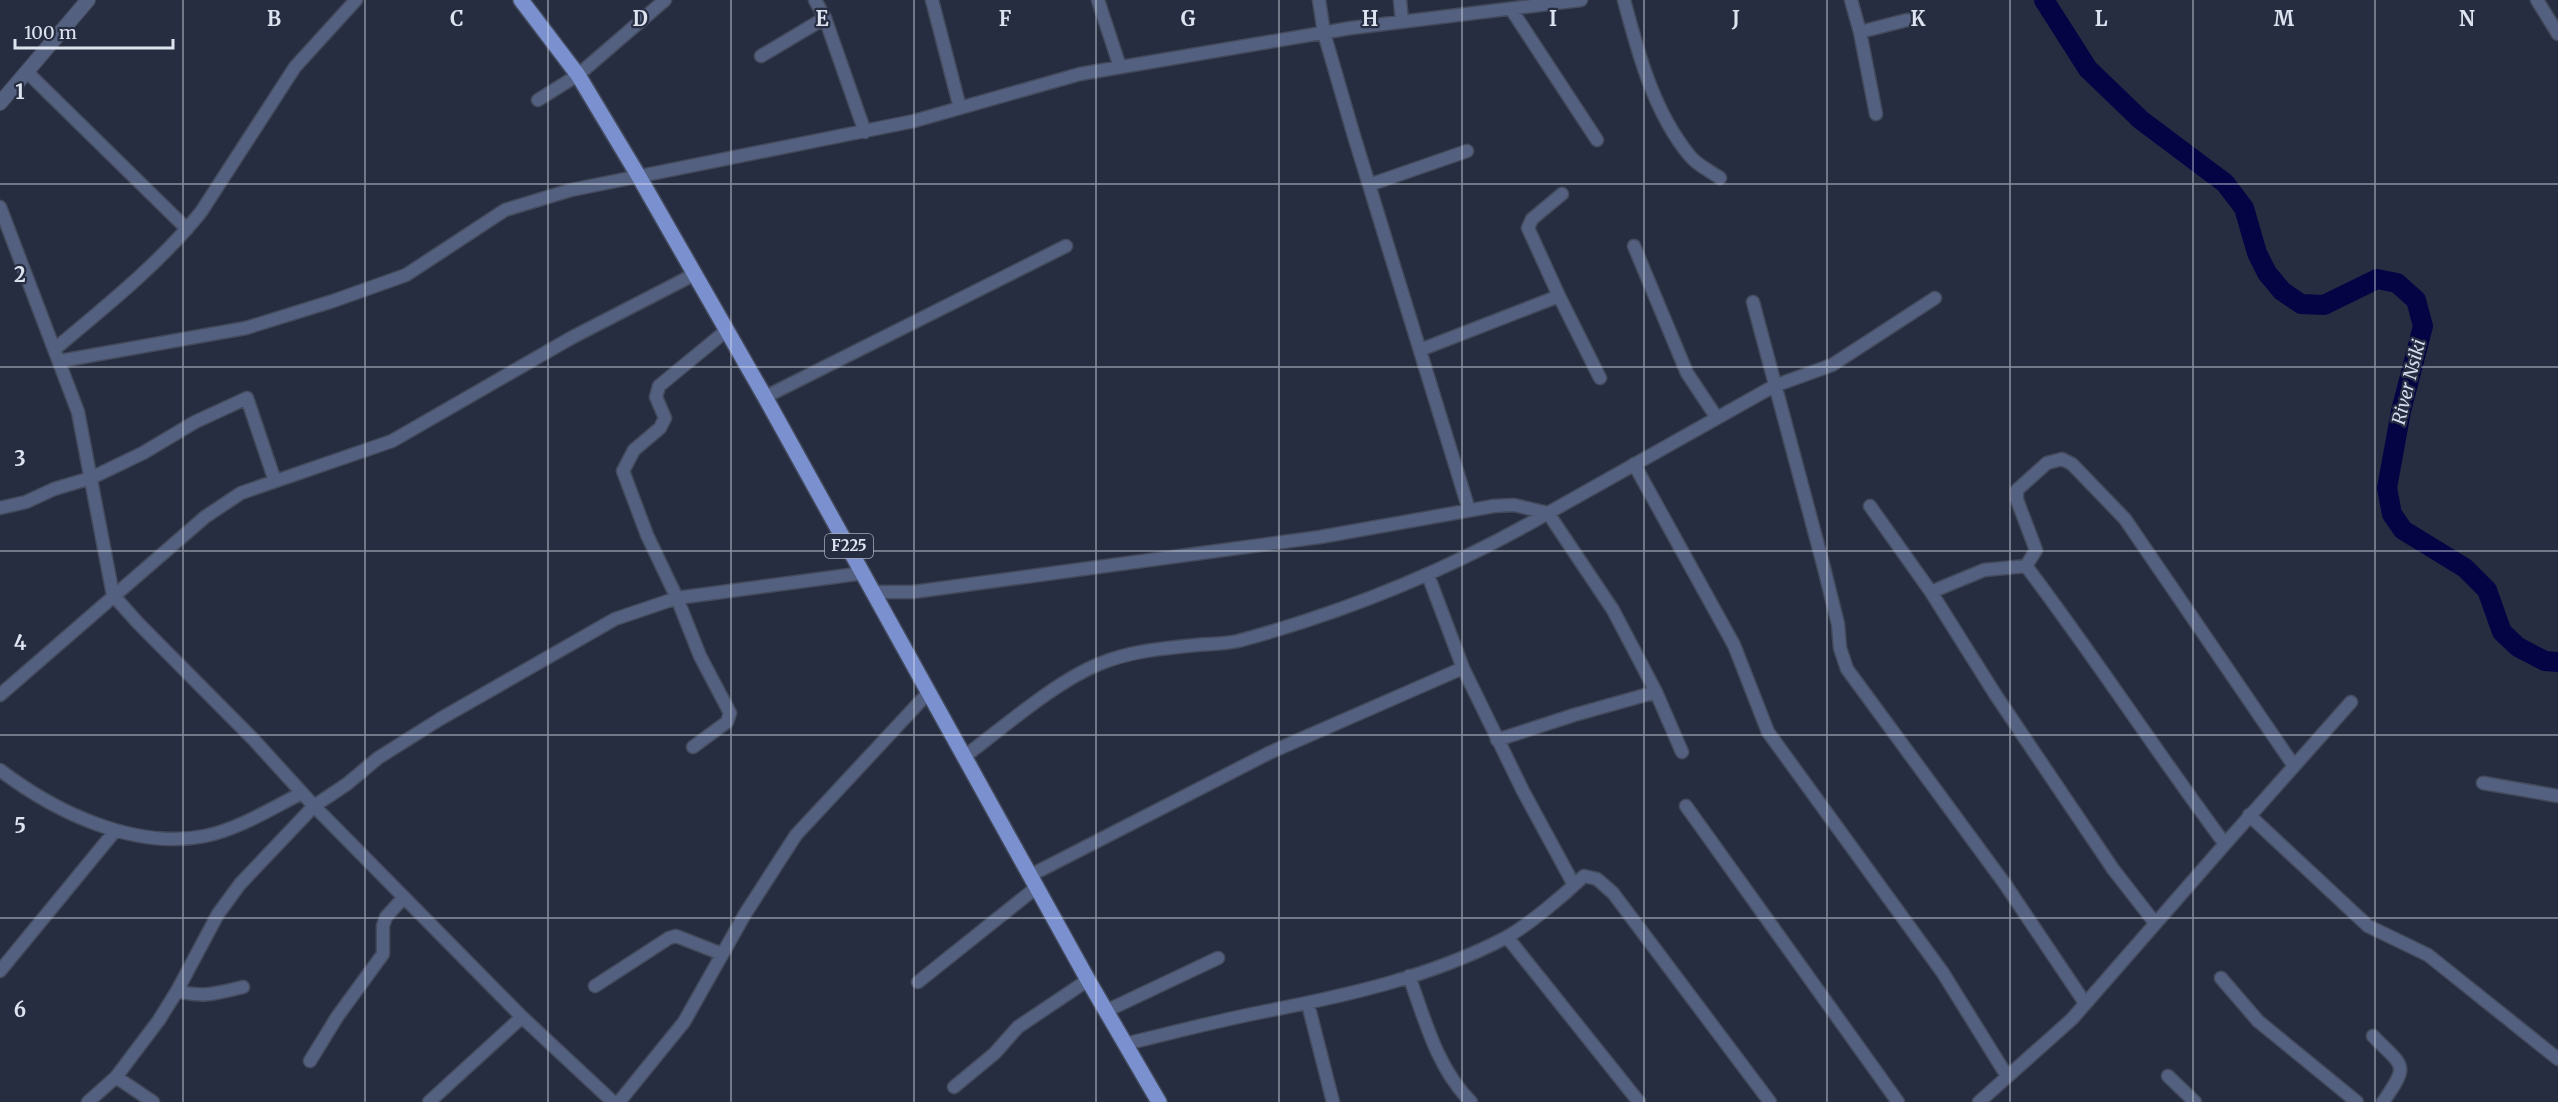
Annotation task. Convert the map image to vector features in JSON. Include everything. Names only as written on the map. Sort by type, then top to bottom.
[{"type":"main road","name":"F225","points":[[522,0],[578,75],[695,274],[864,573],[1154,1100]]},
{"type":"street","points":[[0,103],[88,0]]},
{"type":"street","points":[[56,348],[116,298],[187,229],[201,212],[295,66],[356,0]]},
{"type":"street","points":[[538,100],[578,75],[665,0]]},
{"type":"street","points":[[816,0],[825,18],[865,132]]},
{"type":"street","points":[[932,0],[960,108]]},
{"type":"street","points":[[1098,0],[1120,67]]},
{"type":"street","points":[[1319,0],[1324,33],[1469,510]]},
{"type":"street","points":[[1400,0],[1402,22]]},
{"type":"street","points":[[1458,0],[1459,14]]},
{"type":"street","points":[[60,362],[246,328],[333,301],[406,275],[505,210],[571,190],[865,132],[1080,74],[1324,33],[1581,0]]},
{"type":"street","points":[[1624,0],[1637,51],[1667,124],[1691,158],[1720,178]]},
{"type":"street","points":[[1851,0],[1860,32],[1876,114]]},
{"type":"street","points":[[2537,0],[2558,34]]},
{"type":"street","points":[[1511,9],[1597,140]]},
{"type":"street","points":[[761,56],[825,18]]},
{"type":"street","points":[[1860,32],[1907,20]]},
{"type":"street","points":[[27,72],[187,229]]},
{"type":"street","points":[[1369,185],[1467,151]]},
{"type":"street","points":[[1562,194],[1532,219],[1528,228],[1600,378]]},
{"type":"street","points":[[0,207],[56,348],[78,412],[113,595],[314,806],[522,1017],[613,1102]]},
{"type":"street","points":[[765,397],[1066,246]]},
{"type":"street","points":[[1634,246],[1687,373],[1717,418]]},
{"type":"street","points":[[0,695],[206,517],[241,493],[392,441],[571,338],[695,274]]},
{"type":"street","points":[[1420,350],[1559,296]]},
{"type":"street","points":[[965,756],[1050,692],[1099,664],[1155,649],[1235,641],[1330,612],[1428,575],[1548,513],[1774,386],[1832,364],[1935,298]]},
{"type":"street","points":[[1753,302],[1826,574],[1838,624],[1840,648],[1847,669],[2005,884],[2085,1003]]},
{"type":"street","points":[[693,747],[727,722],[730,713],[700,656],[677,598],[647,535],[623,471],[634,450],[660,428],[665,418],[656,397],[659,386],[727,330]]},
{"type":"street","points":[[0,508],[26,502],[54,489],[92,478],[143,453],[195,422],[247,398],[275,481]]},
{"type":"street","points":[[2026,566],[2036,550],[2017,500],[2017,490],[2047,463],[2062,459],[2082,472],[2124,519],[2294,766]]},
{"type":"street","points":[[1634,464],[1734,645],[1768,732],[1943,973],[2007,1076]]},
{"type":"street","points":[[874,591],[913,592],[1308,539],[1469,510],[1514,505],[1548,513],[1613,610],[1656,692],[1682,752]]},
{"type":"street","points":[[1870,506],[1931,592],[1995,694],[2107,861],[2155,923]]},
{"type":"street","points":[[1931,592],[1984,570],[2026,566]]},
{"type":"street","points":[[2026,566],[2077,633],[2176,779],[2225,844]]},
{"type":"street","points":[[88,1102],[116,1077],[177,992],[218,914],[240,884],[314,806],[378,758],[440,719],[615,619],[677,598],[864,573]]},
{"type":"street","points":[[1428,575],[1463,668],[1497,740],[1574,885]]},
{"type":"street","points":[[918,982],[1034,881],[1269,753],[1463,668]]},
{"type":"street","points":[[619,1102],[684,1022],[770,873],[796,835],[929,692]]},
{"type":"street","points":[[1497,740],[1656,692]]},
{"type":"street","points":[[1979,1102],[2072,1019],[2249,815],[2351,702]]},
{"type":"street","points":[[0,770],[16,782],[66,810],[115,831],[162,838],[205,836],[238,825],[302,793]]},
{"type":"street","points":[[2483,783],[2558,796]]},
{"type":"street","points":[[1686,806],[1898,1102]]},
{"type":"street","points":[[2249,815],[2368,926],[2428,955],[2558,1059]]},
{"type":"street","points":[[0,971],[115,831]]},
{"type":"street","points":[[1125,1044],[1262,1012],[1308,1004],[1409,976],[1475,952],[1507,937],[1584,876],[1597,879],[1613,892],[1770,1102]]},
{"type":"street","points":[[310,1061],[337,1017],[383,954],[383,926],[386,916],[404,897]]},
{"type":"street","points":[[595,986],[669,938],[676,936],[722,954]]},
{"type":"street","points":[[1507,937],[1639,1102]]},
{"type":"street","points":[[1106,1011],[1218,958]]},
{"type":"street","points":[[1409,976],[1440,1058],[1456,1087],[1471,1102]]},
{"type":"street","points":[[2221,978],[2258,1021],[2356,1102]]},
{"type":"street","points":[[954,1087],[995,1053],[1018,1027],[1088,980]]},
{"type":"street","points":[[177,992],[208,996],[243,987]]},
{"type":"street","points":[[1308,1004],[1334,1102]]},
{"type":"street","points":[[429,1102],[522,1017]]},
{"type":"street","points":[[2373,1036],[2398,1061],[2402,1070],[2400,1077],[2383,1102]]},
{"type":"street","points":[[2168,1076],[2195,1102]]},
{"type":"street","points":[[116,1077],[153,1102]]},
{"type":"waterway","name":"River Nsiki","points":[[2044,0],[2088,69],[2141,120],[2225,183],[2244,208],[2257,253],[2267,273],[2282,291],[2301,304],[2324,305],[2377,279],[2397,283],[2416,300],[2423,326],[2401,411],[2387,488],[2392,514],[2403,530],[2465,568],[2487,590],[2502,632],[2518,647],[2545,661],[2558,662]]}]
